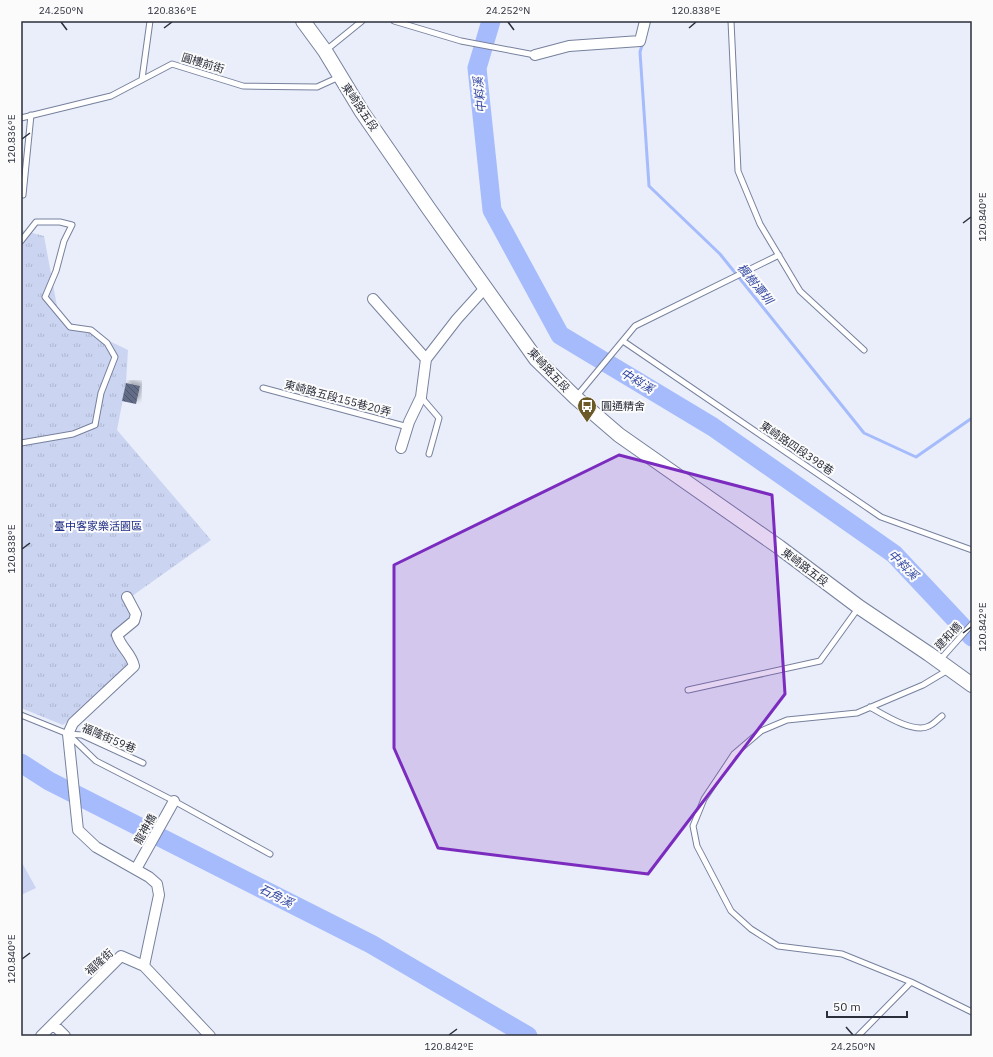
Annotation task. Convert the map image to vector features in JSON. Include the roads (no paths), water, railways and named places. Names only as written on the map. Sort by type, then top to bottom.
[{"type":"street","name":"東崎路五段","points":[[302,21],[325,51],[339,77],[424,203],[536,359],[576,398],[619,434],[779,547],[859,607],[972,685]]},
{"type":"street","points":[[535,55],[569,46],[640,41],[645,21]]},
{"type":"street","points":[[401,448],[421,397],[426,358],[457,319],[485,288]]},
{"type":"street","points":[[373,299],[426,358]]},
{"type":"street","points":[[127,597],[136,614],[134,621],[117,635],[120,644],[133,658],[134,666],[73,723],[68,734],[78,830],[96,847],[136,869],[157,884],[158,895],[144,966]]},
{"type":"street","name":"龍神橋","points":[[136,869],[174,801]]},
{"type":"street","name":"福隆街","points":[[41,1036],[121,956],[144,966],[210,1036]]},
{"type":"street","points":[[53,1024],[65,1036]]},
{"type":"lane","points":[[142,80],[150,21]]},
{"type":"lane","points":[[325,51],[362,21]]},
{"type":"lane","points":[[394,21],[461,41],[535,55]]},
{"type":"lane","points":[[731,21],[738,171],[760,224],[800,291],[864,350]]},
{"type":"lane","name":"圓樓前街","points":[[21,118],[111,96],[172,64],[244,86],[316,87],[339,77]]},
{"type":"lane","points":[[22,195],[31,115]]},
{"type":"lane","points":[[21,241],[36,222],[60,222],[72,225],[64,241],[56,271],[44,297],[70,327],[91,330],[107,343],[115,357],[101,393],[95,425],[73,434],[21,443]]},
{"type":"lane","points":[[576,398],[635,326],[779,255]]},
{"type":"lane","name":"東崎路四段398巷","points":[[623,341],[881,517],[972,550]]},
{"type":"lane","name":"東崎路五段155巷20弄","points":[[263,388],[408,427]]},
{"type":"lane","points":[[421,397],[439,418],[429,454]]},
{"type":"lane","points":[[688,690],[820,661],[859,607]]},
{"type":"lane","name":"建和橋","points":[[972,624],[939,661],[923,686],[857,713],[787,720],[761,731],[734,754],[704,799],[692,826],[697,846],[731,911],[751,929],[778,946],[842,954],[911,982],[972,1012]]},
{"type":"lane","points":[[870,707],[899,723],[920,728],[929,726],[942,716]]},
{"type":"lane","points":[[21,715],[68,734],[96,761],[174,801],[270,854]]},
{"type":"lane","name":"福隆街59巷","points":[[68,734],[82,735],[143,763]]},
{"type":"lane","points":[[858,1036],[911,982]]},
{"type":"waterway","name":"中嵙溪","points":[[491,21],[477,68],[492,210],[560,335],[713,427],[894,554],[972,637]]},
{"type":"waterway","name":"楓樹潭圳","points":[[643,42],[640,52],[649,186],[720,254],[864,433],[916,457],[972,418]]},
{"type":"waterway","name":"石角溪","points":[[21,763],[49,781],[371,944],[528,1036]]},
{"type":"place","name":"圓通精舍","points":[[587,423]]},
{"type":"park label","name":"臺中客家樂活園區","points":[[98,526]]}]
